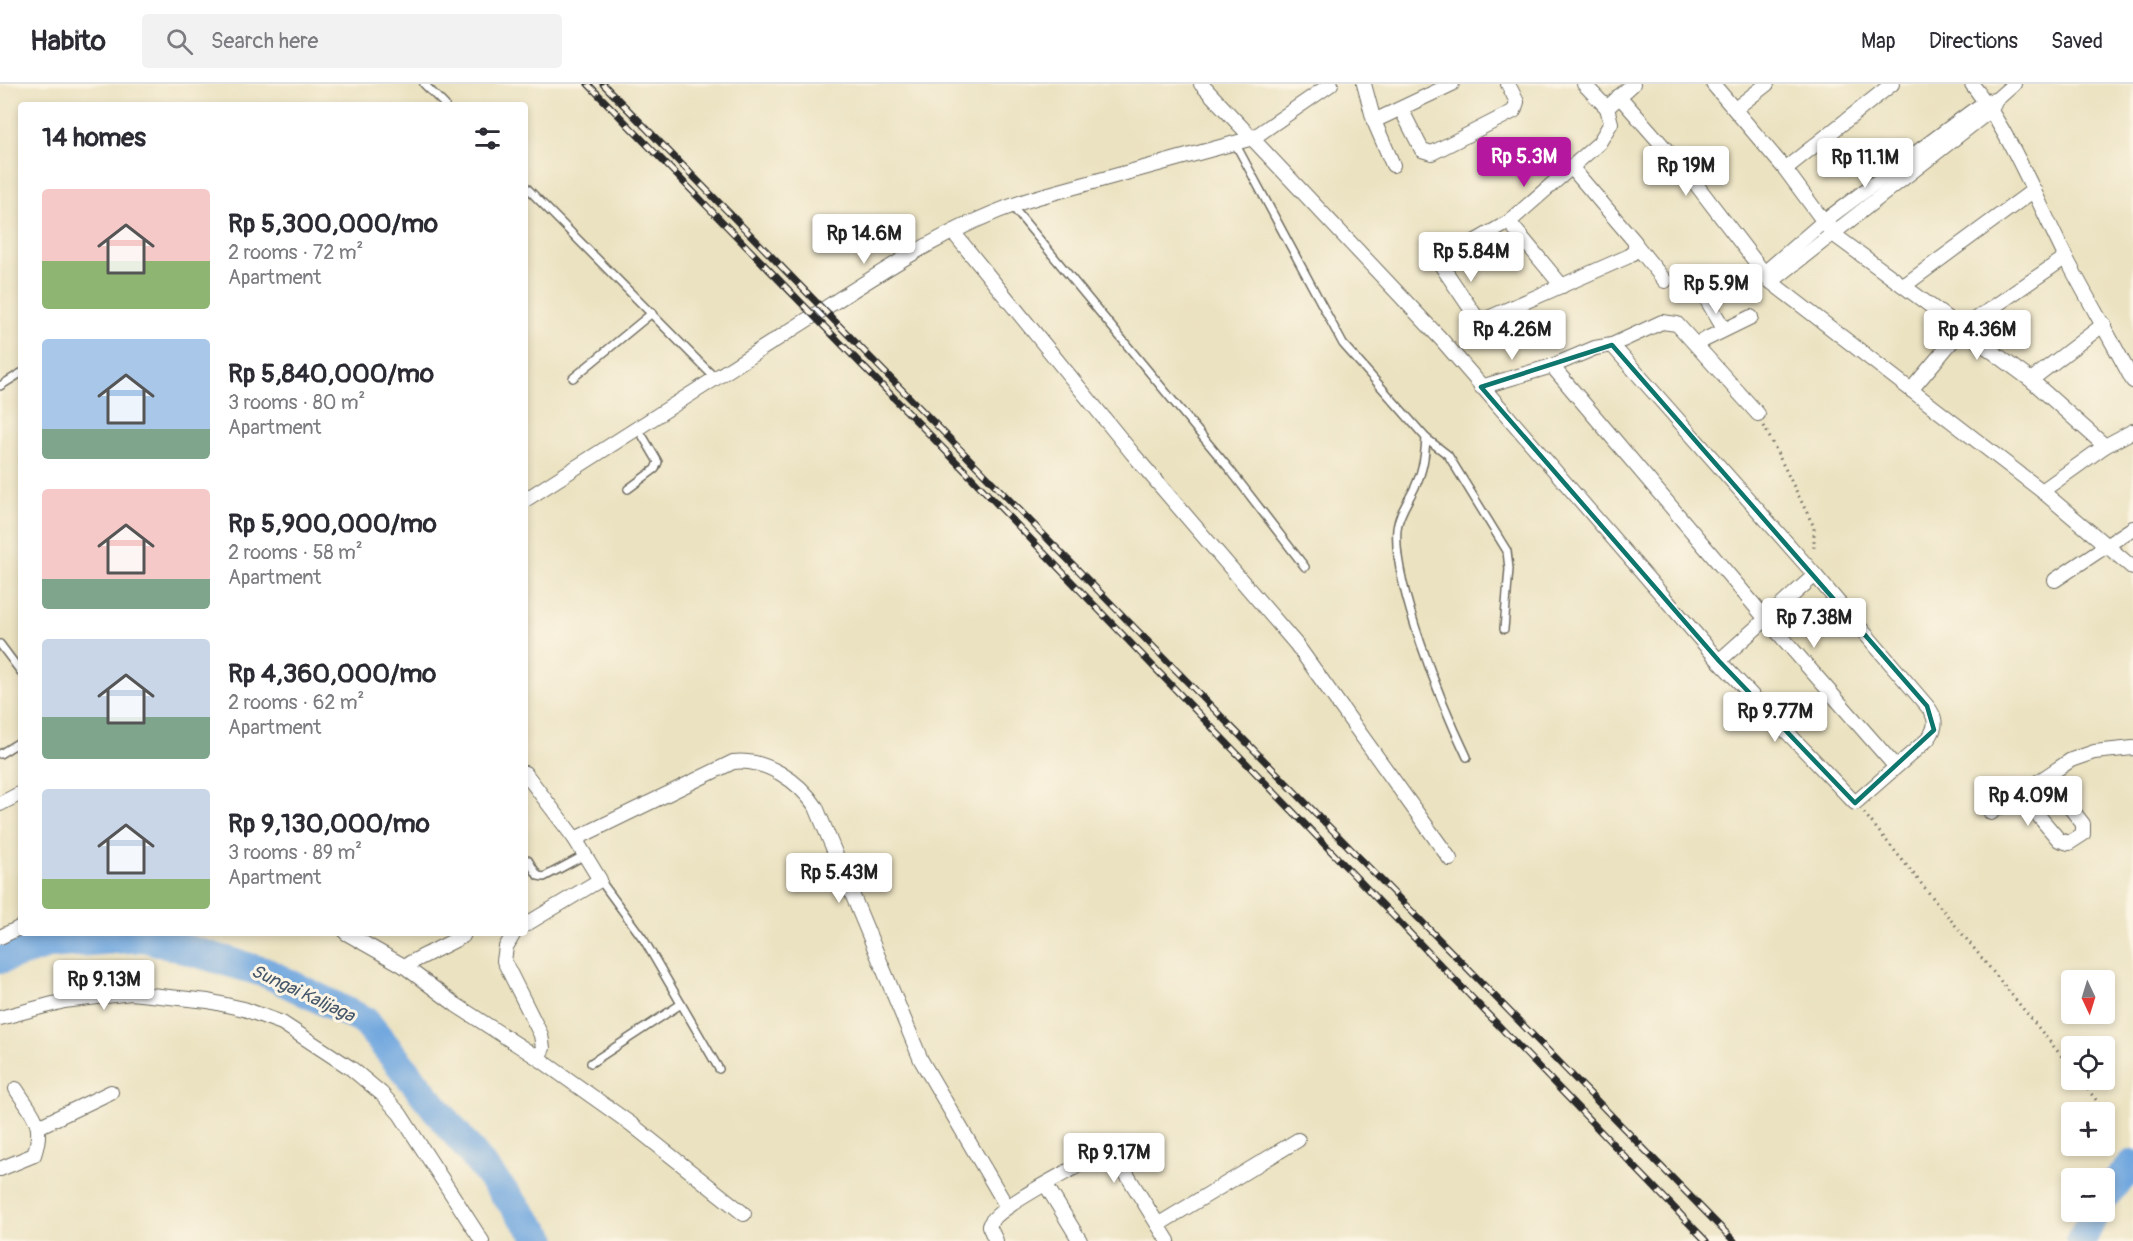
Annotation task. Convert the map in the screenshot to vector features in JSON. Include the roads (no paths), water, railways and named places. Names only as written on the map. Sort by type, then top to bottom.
[{"type":"street","points":[[1201,84],[1441,339],[1480,387],[1719,661],[1855,802],[1934,730],[1933,713],[1612,345]]},
{"type":"street","points":[[528,498],[714,377],[953,232],[1011,205],[1253,138],[1313,89],[1331,84]]},
{"type":"street","points":[[1364,84],[1374,121],[1393,165]]},
{"type":"street","points":[[1374,121],[1452,84]]},
{"type":"street","points":[[1401,110],[1422,150],[1432,153],[1514,111],[1517,102],[1508,84]]},
{"type":"street","points":[[1584,84],[1607,108],[1611,117],[1608,132],[1572,168],[1509,222],[1443,258],[1438,263],[1477,318],[1482,320],[1627,258],[1635,251],[1636,245]]},
{"type":"street","points":[[1607,108],[1633,84]]},
{"type":"street","points":[[1713,84],[1785,169],[1833,234],[2031,380],[2105,446]]},
{"type":"street","points":[[1735,109],[1767,84]]},
{"type":"street","points":[[1785,169],[1892,84]]},
{"type":"street","points":[[1972,84],[1991,104],[2066,257],[2133,381]]},
{"type":"street","points":[[1767,278],[1823,222],[1932,148],[2014,84]]},
{"type":"street","points":[[1619,96],[1692,179],[1767,278],[2042,491],[2104,546],[2133,568]]},
{"type":"street","points":[[1767,278],[1833,234],[1932,148]]},
{"type":"street","points":[[1572,168],[1665,281]]},
{"type":"street","points":[[1905,285],[2034,190]]},
{"type":"street","points":[[1509,222],[1562,286]]},
{"type":"street","points":[[953,232],[1126,445],[1296,644],[1450,859]]},
{"type":"street","points":[[1911,390],[1963,328],[2066,257]]},
{"type":"street","points":[[1708,302],[1724,329]]},
{"type":"street","points":[[1696,344],[1751,317]]},
{"type":"street","points":[[1480,387],[1552,366],[1595,348],[1612,345],[1670,322],[1677,324],[1758,414]]},
{"type":"street","points":[[2031,380],[2104,324]]},
{"type":"street","points":[[1552,366],[1766,619],[1895,766]]},
{"type":"street","points":[[2042,491],[2105,446],[2133,430]]},
{"type":"street","points":[[2055,580],[2133,528]]},
{"type":"street","points":[[1719,661],[1815,575]]},
{"type":"street","points":[[1991,813],[2071,760],[2094,752],[2132,750]]},
{"type":"street","points":[[575,838],[733,762],[747,762],[764,767],[802,789],[816,807],[921,1060],[1007,1207]]},
{"type":"street","points":[[528,777],[575,838],[600,880],[528,923]]},
{"type":"street","points":[[2021,795],[2059,840],[2064,843],[2083,834],[2084,824],[2046,777]]},
{"type":"street","points":[[0,804],[18,795]]},
{"type":"street","points":[[0,937],[18,928]]},
{"type":"street","points":[[351,936],[404,966],[456,1005],[538,1058],[631,1125],[744,1214]]},
{"type":"street","points":[[404,966],[463,936]]},
{"type":"street","points":[[512,936],[506,946],[504,961],[541,1035],[543,1048],[538,1058]]},
{"type":"street","points":[[0,1018],[64,1000],[131,993],[208,1001],[282,1023],[343,1063],[382,1094],[400,1114],[482,1241]]},
{"type":"street","points":[[0,1169],[34,1155],[40,1126],[16,1089]]},
{"type":"street","points":[[40,1126],[111,1092]]},
{"type":"street","points":[[1159,1224],[1298,1140]]},
{"type":"street","points":[[996,1241],[989,1223],[1007,1207],[1098,1155],[1110,1154],[1119,1162],[1168,1241]]},
{"type":"street","points":[[1046,1185],[1080,1241]]},
{"type":"lane","points":[[424,84],[442,102]]},
{"type":"lane","points":[[1235,143],[1343,344],[1426,438],[1448,455],[1507,551],[1509,569],[1504,629]]},
{"type":"lane","points":[[528,189],[714,377]]},
{"type":"lane","points":[[1011,205],[1231,471],[1305,567]]},
{"type":"lane","points":[[573,378],[652,313]]},
{"type":"lane","points":[[0,386],[18,375]]},
{"type":"lane","points":[[628,489],[655,470],[658,462],[638,428]]},
{"type":"lane","points":[[1426,438],[1422,471],[1397,527],[1397,552],[1421,640],[1450,722],[1467,757]]},
{"type":"lane","points":[[0,644],[18,668]]},
{"type":"lane","points":[[0,754],[18,743]]},
{"type":"lane","points":[[528,860],[541,877],[585,855]]},
{"type":"lane","points":[[600,880],[644,940],[719,1069]]},
{"type":"lane","points":[[591,1063],[681,1004]]},
{"type":"waterway","name":"Sungai Kalijaga","points":[[0,959],[49,944],[144,937],[267,973],[365,1021],[543,1241]]},
{"type":"waterway","name":"Sungai Kalijaga","points":[[2115,1184],[2133,1165]]},
{"type":"waterway","name":"Sungai Kalijaga","points":[[2081,1241],[2090,1222]]},
{"type":"railway","points":[[588,84],[971,477],[1706,1241]]},
{"type":"railway","points":[[603,84],[1734,1241]]}]
